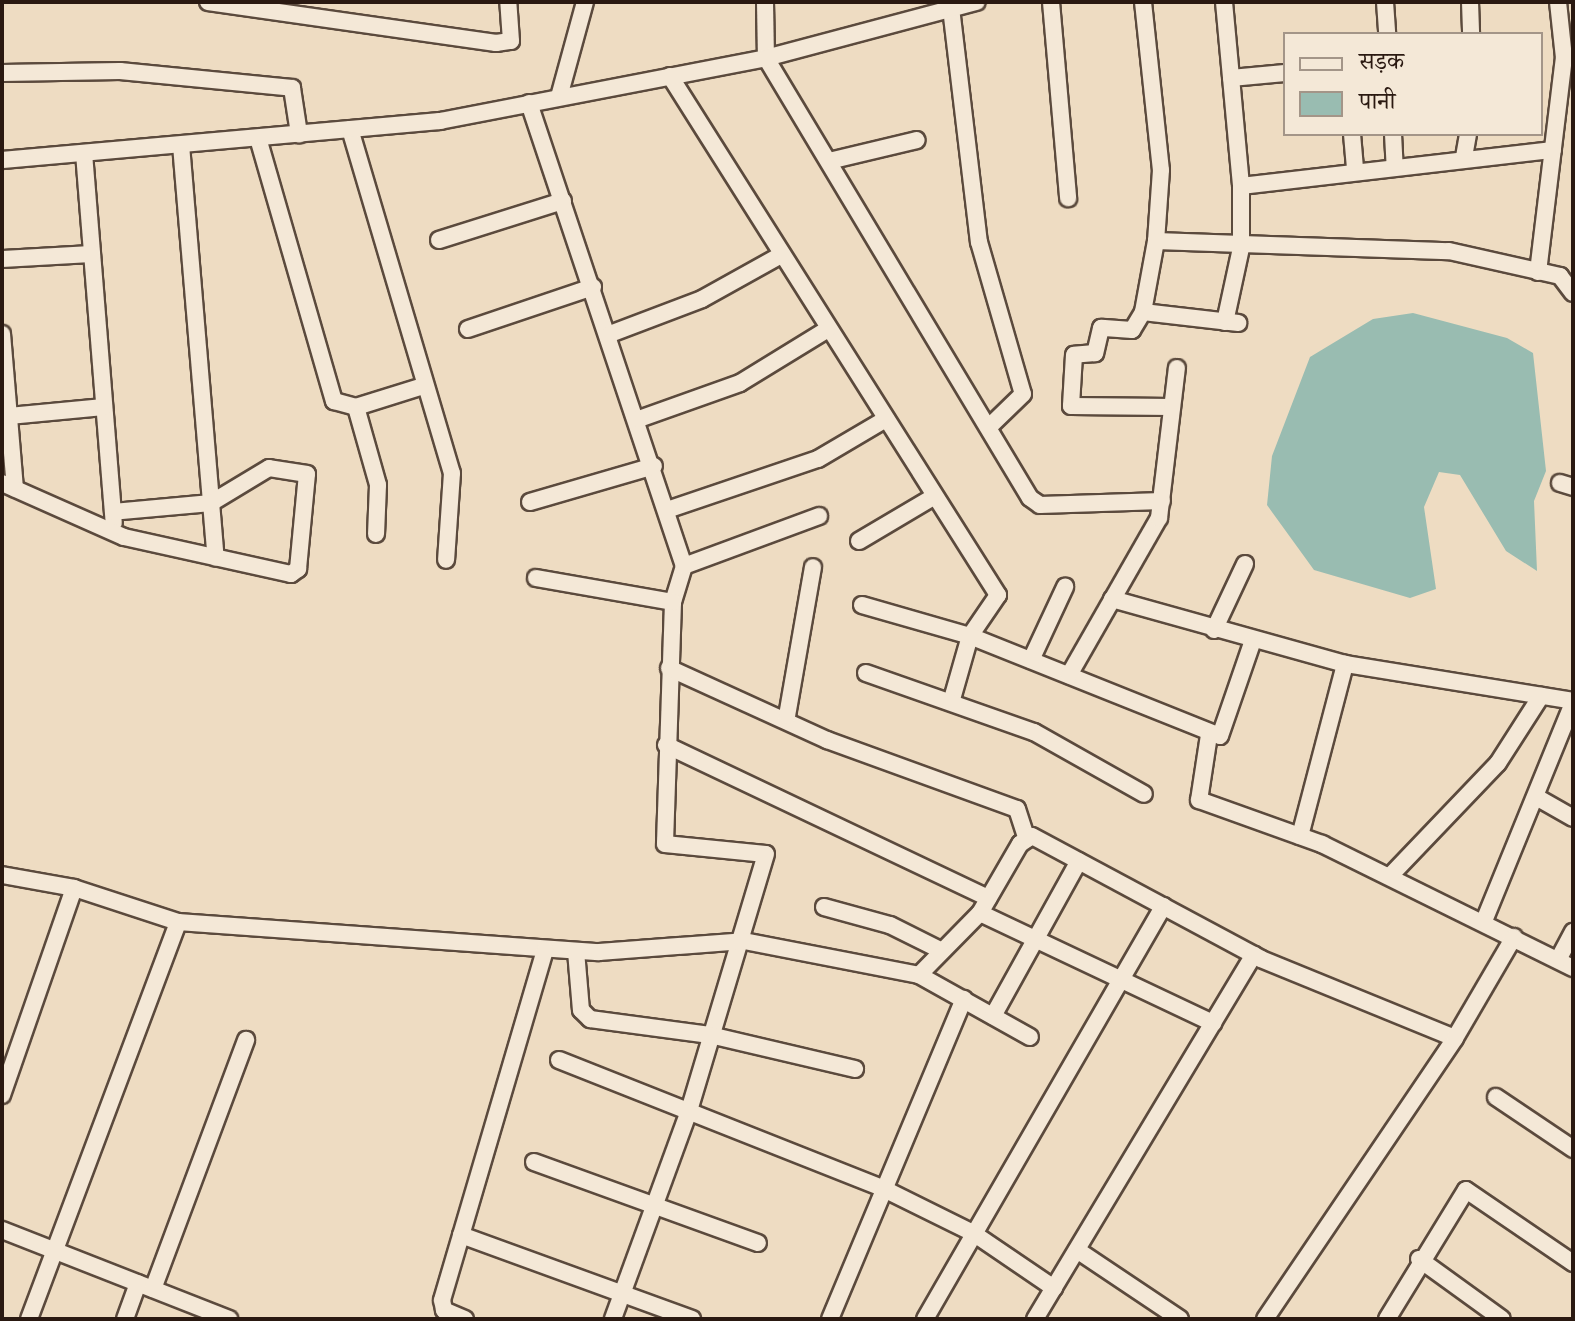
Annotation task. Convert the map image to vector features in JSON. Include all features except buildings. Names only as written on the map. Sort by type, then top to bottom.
[{"type":"street","points":[[208,2],[276,6],[508,43],[508,2]]},
{"type":"street","points":[[559,97],[585,2]]},
{"type":"street","points":[[765,2],[766,58],[1034,503],[1162,501]]},
{"type":"street","points":[[2,160],[350,129],[529,103],[766,58],[928,7],[951,8],[977,2]]},
{"type":"street","points":[[1051,2],[1068,198]]},
{"type":"street","points":[[1143,2],[1161,170],[1156,241],[1143,312],[1132,330],[1101,328],[1095,353],[1074,355],[1071,406],[1172,407]]},
{"type":"street","points":[[1143,312],[1232,323],[1241,248],[1241,186],[1224,2]]},
{"type":"street","points":[[1385,2],[1387,32]]},
{"type":"street","points":[[1470,2],[1471,32]]},
{"type":"street","points":[[1538,272],[1564,58],[1558,2]]},
{"type":"street","points":[[951,8],[979,242],[1022,390],[1020,405],[990,426]]},
{"type":"street","points":[[2,73],[120,71],[292,88],[299,134]]},
{"type":"street","points":[[1231,78],[1283,73]]},
{"type":"street","points":[[670,76],[998,595],[970,636],[952,699]]},
{"type":"street","points":[[529,103],[639,419],[684,566],[673,602],[665,844],[765,849],[744,941],[710,1035],[689,1111],[613,1319]]},
{"type":"street","points":[[350,129],[423,386],[452,473],[446,560]]},
{"type":"street","points":[[1352,136],[1355,172]]},
{"type":"street","points":[[1393,136],[1395,167]]},
{"type":"street","points":[[1464,157],[1468,136]]},
{"type":"street","points":[[258,138],[334,401],[356,407],[423,386]]},
{"type":"street","points":[[829,161],[917,140]]},
{"type":"street","points":[[181,145],[216,558]]},
{"type":"street","points":[[1241,186],[1464,157],[1553,150]]},
{"type":"street","points":[[84,153],[114,532]]},
{"type":"street","points":[[439,240],[563,201]]},
{"type":"street","points":[[1156,241],[1241,248],[1394,246],[1560,276],[1571,286]]},
{"type":"street","points":[[2,259],[92,254]]},
{"type":"street","points":[[610,334],[702,299],[781,255]]},
{"type":"street","points":[[468,329],[593,287]]},
{"type":"street","points":[[639,419],[740,383],[828,329]]},
{"type":"street","points":[[2,334],[9,416],[9,485],[114,532],[216,558],[297,572],[307,474],[269,468],[211,503],[113,512]]},
{"type":"street","points":[[1069,675],[1147,544],[1162,501],[1177,368]]},
{"type":"street","points":[[9,416],[104,407]]},
{"type":"street","points":[[356,407],[378,485],[376,534]]},
{"type":"street","points":[[667,510],[818,459],[886,419]]},
{"type":"street","points":[[530,502],[654,466]]},
{"type":"street","points":[[859,541],[935,496]]},
{"type":"street","points":[[684,566],[819,516]]},
{"type":"street","points":[[1214,630],[1245,564]]},
{"type":"street","points":[[787,716],[813,567]]},
{"type":"street","points":[[536,578],[673,602]]},
{"type":"street","points":[[1031,660],[1065,587]]},
{"type":"street","points":[[1112,599],[1214,630],[1345,664],[1573,702],[1538,798],[1484,921]]},
{"type":"street","points":[[862,605],[970,636],[1209,735],[1229,728],[1253,640]]},
{"type":"street","points":[[1300,836],[1345,664]]},
{"type":"street","points":[[669,668],[787,716],[827,740],[1017,809],[1027,839],[1079,861],[1254,955],[1455,1038]]},
{"type":"street","points":[[866,673],[952,699],[1034,732],[1144,794]]},
{"type":"street","points":[[1390,876],[1479,786],[1541,696]]},
{"type":"street","points":[[1209,735],[1199,800],[1300,836],[1390,876],[1566,964],[1573,932]]},
{"type":"street","points":[[666,745],[984,905],[1034,939],[1213,1023]]},
{"type":"street","points":[[1538,798],[1573,818]]},
{"type":"street","points":[[919,975],[984,905],[1027,839]]},
{"type":"street","points":[[993,1016],[1079,861]]},
{"type":"street","points":[[2,891],[6,875],[74,888],[178,922],[545,950],[744,941],[919,975],[1030,1037]]},
{"type":"street","points":[[2,1095],[74,888]]},
{"type":"street","points":[[925,1319],[973,1233],[1124,983],[1163,906]]},
{"type":"street","points":[[824,907],[890,925],[942,951]]},
{"type":"street","points":[[29,1319],[178,922]]},
{"type":"street","points":[[1265,1319],[1455,1038],[1514,937]]},
{"type":"street","points":[[465,1319],[441,1304],[545,950]]},
{"type":"street","points":[[576,951],[584,1015],[710,1035],[855,1069]]},
{"type":"street","points":[[1035,1319],[1254,955]]},
{"type":"street","points":[[830,1319],[964,999]]},
{"type":"street","points":[[125,1319],[146,1286],[246,1040]]},
{"type":"street","points":[[559,1060],[884,1189],[973,1233],[1054,1288]]},
{"type":"street","points":[[1496,1097],[1573,1149]]},
{"type":"street","points":[[534,1162],[758,1243]]},
{"type":"street","points":[[1387,1319],[1419,1259],[1466,1190],[1573,1263]]},
{"type":"street","points":[[2,1230],[223,1318]]},
{"type":"street","points":[[461,1235],[692,1319]]},
{"type":"street","points":[[1077,1250],[1180,1319]]},
{"type":"street","points":[[1419,1259],[1502,1319]]},
{"type":"water","points":[[1413,313],[1507,338],[1533,353],[1546,471],[1534,501],[1537,571],[1506,551],[1460,475],[1439,472],[1424,507],[1436,589],[1410,598],[1314,570],[1267,505],[1272,456],[1310,357],[1373,319]]}]
